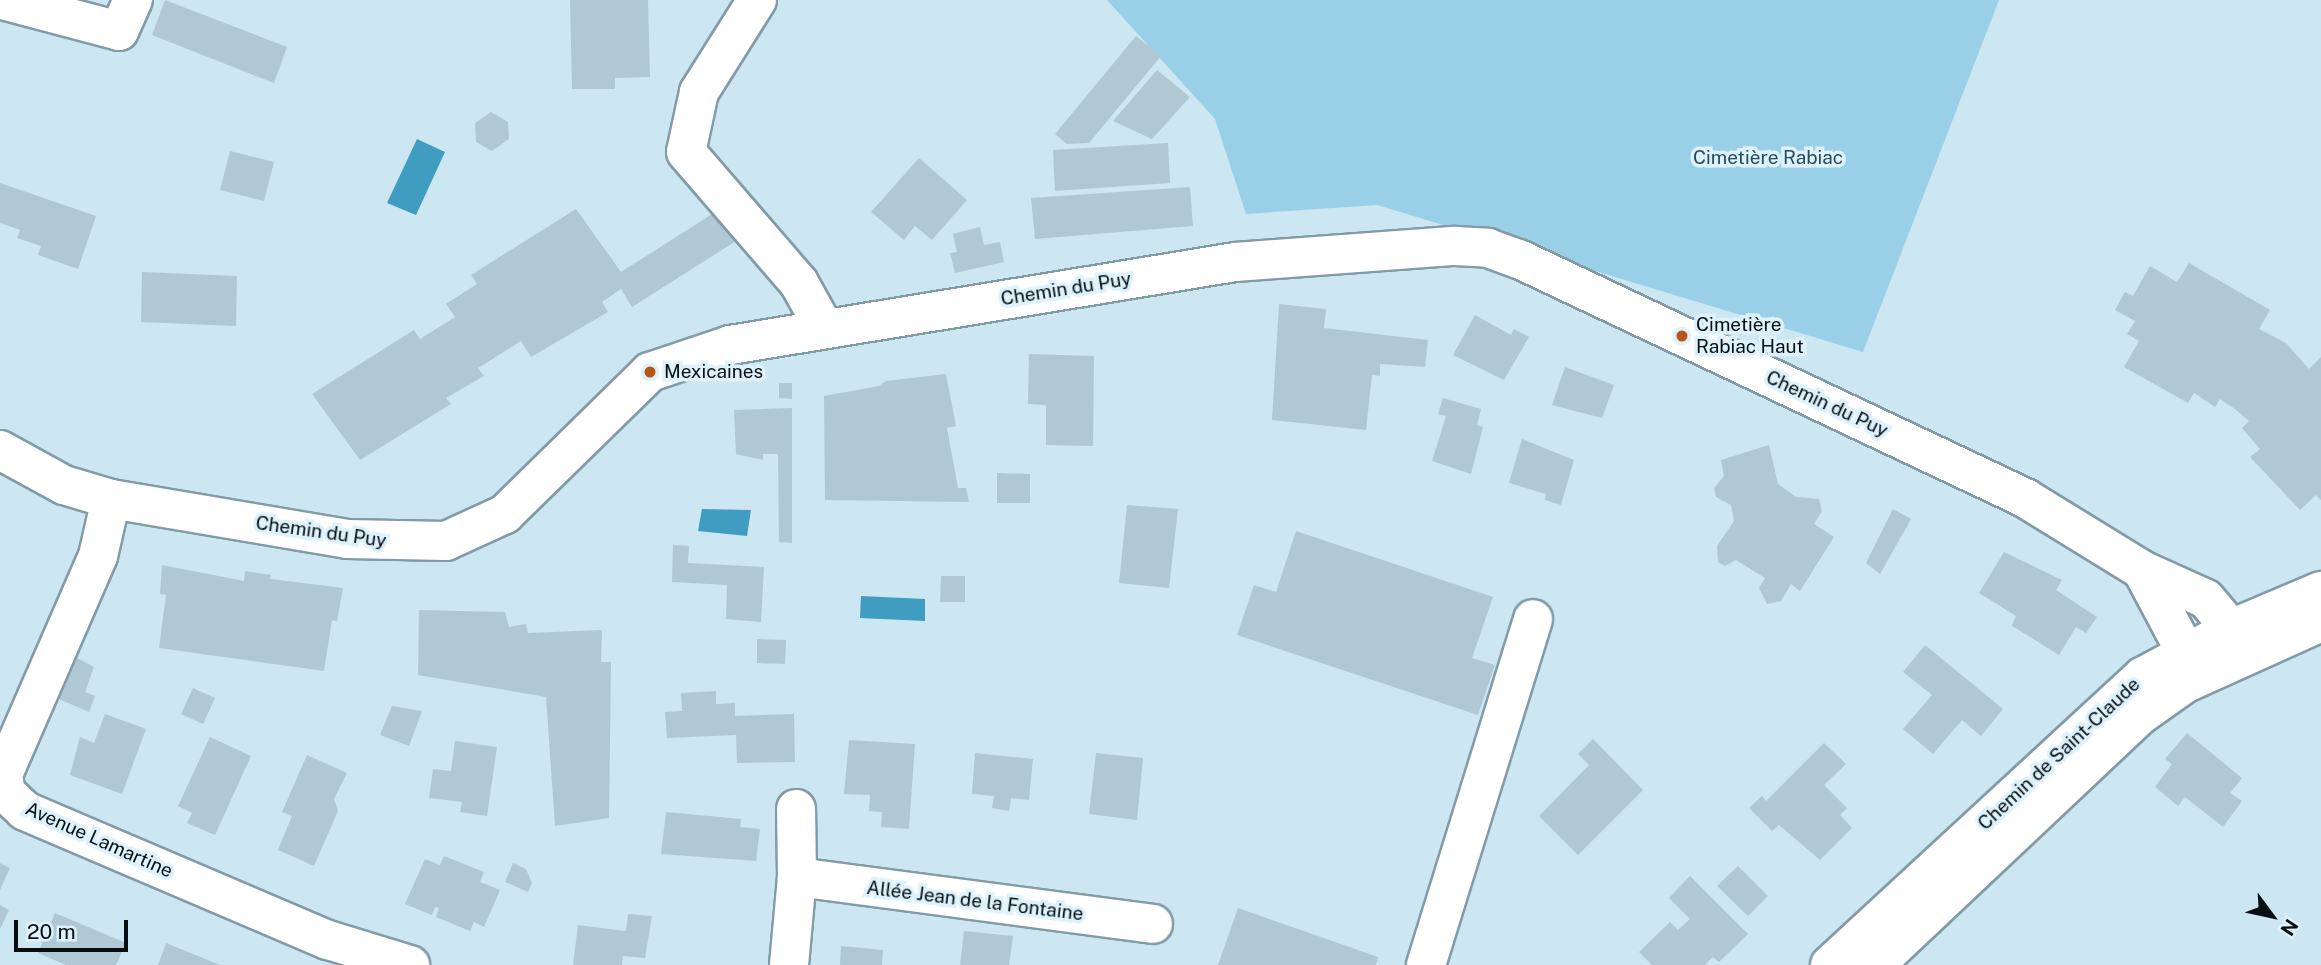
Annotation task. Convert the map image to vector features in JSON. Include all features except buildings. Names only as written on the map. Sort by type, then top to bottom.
[{"type":"street","points":[[2,0],[119,31],[133,0]]},
{"type":"street","points":[[757,0],[699,92],[686,152],[799,283],[824,328]]},
{"type":"street","name":"Chemin du Puy","points":[[0,450],[64,485],[111,499],[348,539],[446,541],[505,514],[650,372],[730,345],[1235,262],[1455,246],[1488,248],[1531,265],[2025,498],[2142,570],[2206,599],[2234,644]]},
{"type":"street","name":"Avenue Lamartine","points":[[111,499],[98,556],[3,775],[6,793],[25,811],[328,940],[410,965]]},
{"type":"street","points":[[2142,570],[2185,652]]},
{"type":"street","name":"Chemin de Saint-Claude","points":[[1875,965],[2139,716],[2185,684],[2234,644],[2321,591]]},
{"type":"street","points":[[1426,965],[1533,619]]},
{"type":"street","name":"Chemin de Saint-Claude","points":[[1830,965],[2142,677],[2185,652],[2234,644],[2321,622]]},
{"type":"street","points":[[789,965],[797,877],[796,809]]},
{"type":"street","name":"Allée Jean de la Fontaine","points":[[797,877],[1153,924]]},
{"type":"green space","name":"Cimetière Rabiac","points":[[1107,0],[1999,0],[1863,352],[1377,205],[1246,214],[1215,119]]},
{"type":"shaded area","points":[[417,139],[445,152],[416,215],[387,203]]},
{"type":"shaded area","points":[[702,509],[751,510],[747,536],[698,531]]},
{"type":"shaded area","points":[[861,596],[925,599],[925,621],[860,618]]},
{"type":"place","name":"Cimetière Rabiac Haut","points":[[1682,336]]},
{"type":"place","name":"Mexicaines","points":[[650,372]]}]
